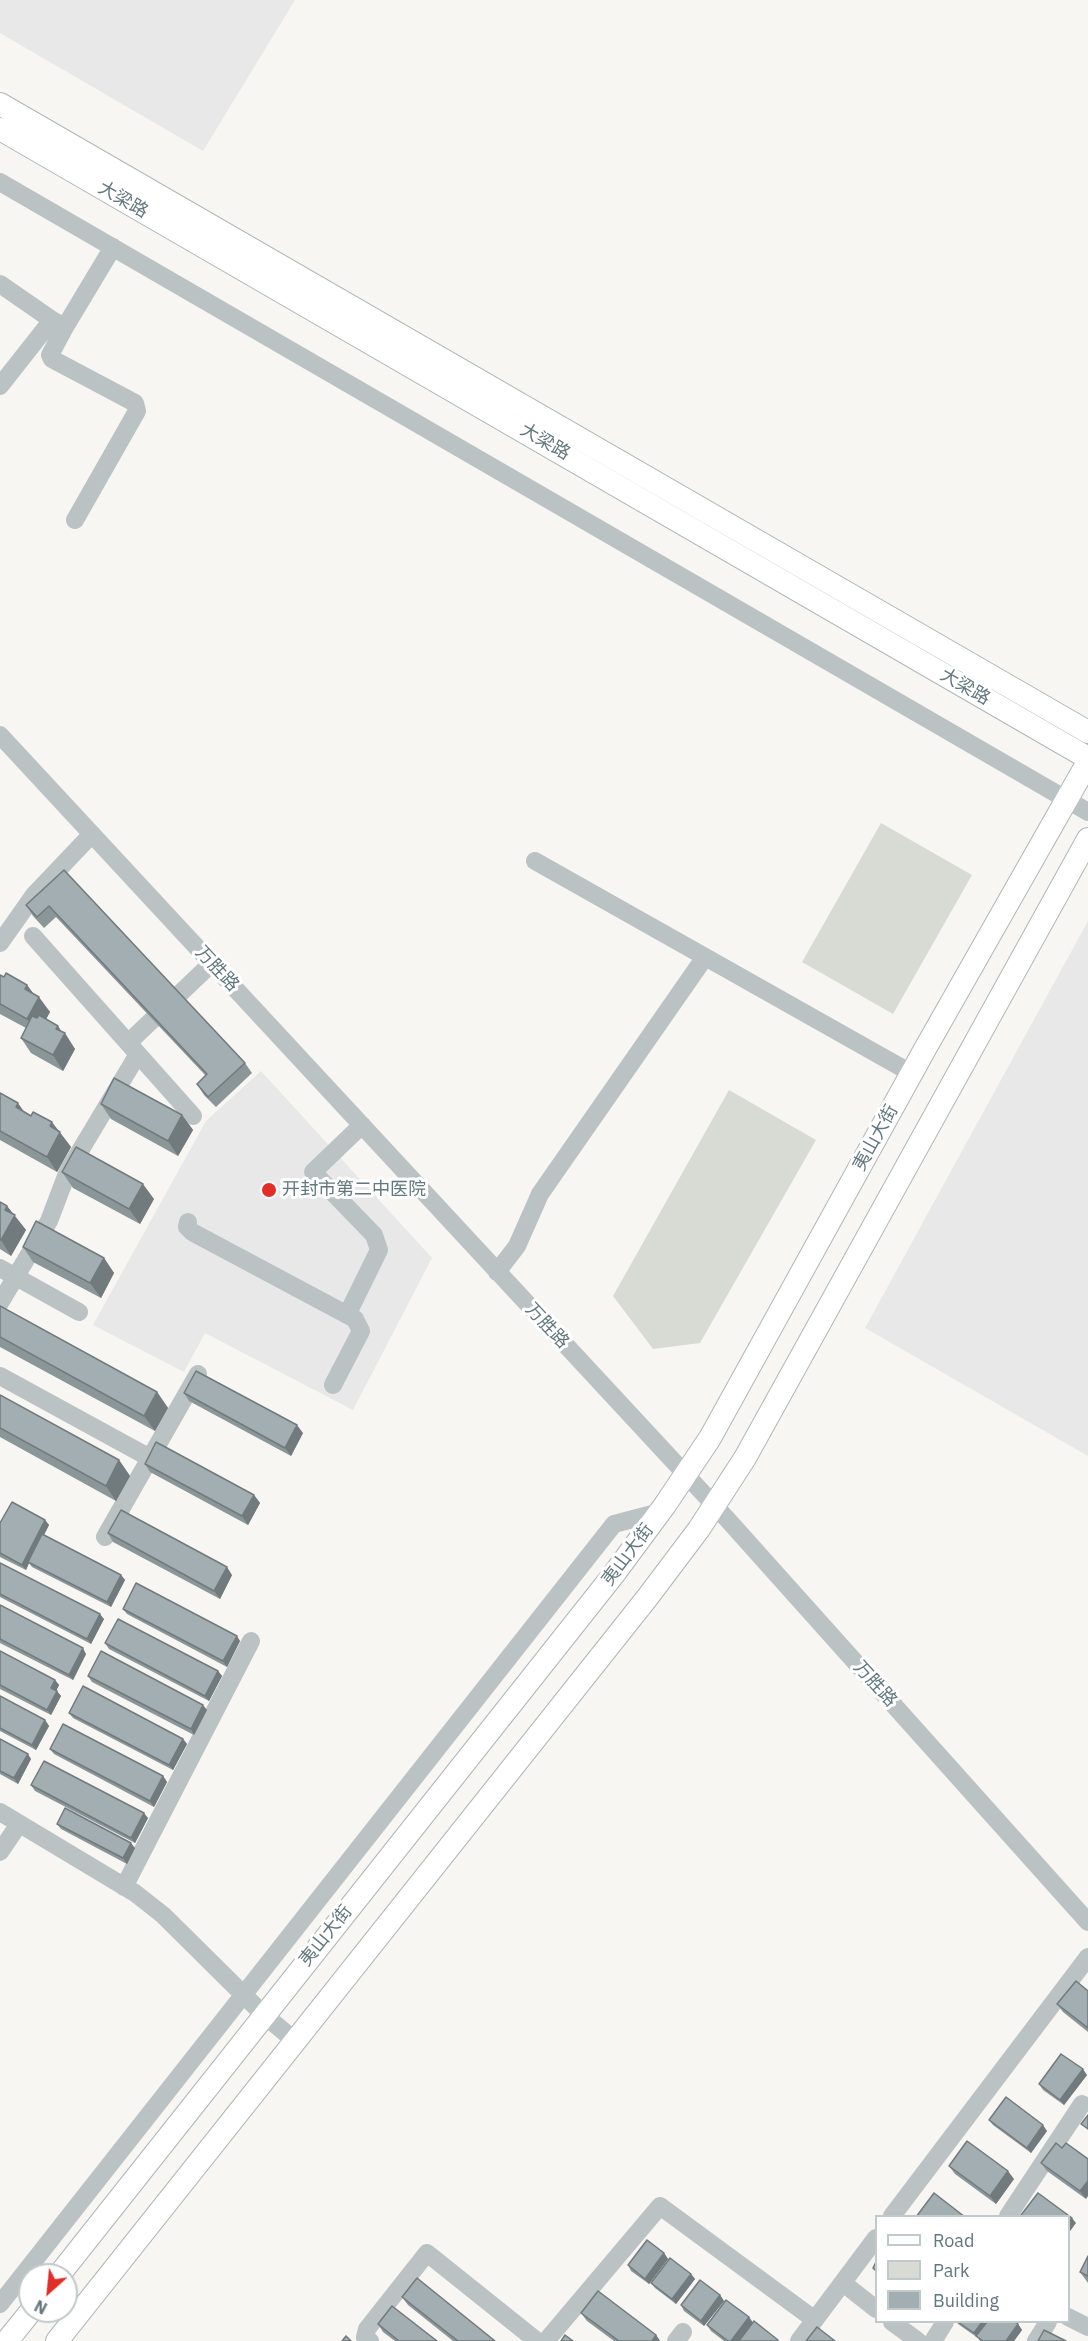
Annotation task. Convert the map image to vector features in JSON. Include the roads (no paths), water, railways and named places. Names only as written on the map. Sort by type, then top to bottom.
[{"type":"main road","name":"大梁路","points":[[0,104],[1088,732]]},
{"type":"main road","name":"大梁路","points":[[0,129],[1088,760]]},
{"type":"main road","name":"夷山大街","points":[[68,2263],[263,2014],[615,1574],[686,1475],[710,1438],[911,1073],[1088,760]]},
{"type":"main road","points":[[57,2341],[647,1598],[714,1505],[745,1458],[1088,839]]},
{"type":"main road","points":[[7,2341],[21,2323]]},
{"type":"street","points":[[0,182],[1088,812]]},
{"type":"street","points":[[0,386],[58,323],[113,247]]},
{"type":"street","points":[[0,284],[58,323]]},
{"type":"street","points":[[58,323],[50,355],[52,359],[135,404],[137,411],[75,520]]},
{"type":"street","name":"万胜路","points":[[0,735],[714,1505],[1088,1922]]},
{"type":"street","points":[[0,943],[34,896],[92,834]]},
{"type":"street","points":[[535,861],[911,1073]]},
{"type":"street","points":[[33,936],[193,1116]]},
{"type":"street","points":[[497,1272],[517,1246],[540,1194],[705,957]]},
{"type":"street","points":[[0,1303],[8,1273],[49,1221],[68,1171],[133,1048],[212,963]]},
{"type":"street","points":[[347,1315],[379,1250],[374,1235],[313,1172],[362,1125]]},
{"type":"street","points":[[188,1222],[187,1227],[192,1232],[355,1319],[361,1331],[333,1385]]},
{"type":"street","points":[[8,1273],[79,1312]]},
{"type":"street","points":[[105,1537],[198,1373]]},
{"type":"street","points":[[0,1376],[150,1458]]},
{"type":"street","points":[[0,2304],[614,1524],[660,1512]]},
{"type":"street","points":[[124,1887],[251,1641]]},
{"type":"street","points":[[0,1812],[124,1887],[163,1915],[242,1994],[294,2040]]},
{"type":"street","points":[[0,1852],[20,1824]]},
{"type":"street","points":[[894,2215],[1088,1957]]},
{"type":"street","points":[[1009,2215],[1082,2104]]},
{"type":"street","points":[[546,2341],[660,2206],[815,2320]]},
{"type":"street","points":[[799,2341],[875,2239]]},
{"type":"street","points":[[370,2341],[365,2337],[367,2329],[427,2253],[537,2341]]},
{"type":"street","points":[[843,2283],[875,2308]]},
{"type":"street","points":[[1070,2318],[1088,2327]]},
{"type":"street","points":[[893,2323],[918,2341]]},
{"type":"street","points":[[933,2341],[944,2323]]},
{"type":"street","points":[[1036,2341],[1047,2323]]},
{"type":"place","name":"开封市第二中医院","points":[[269,1190]]}]
